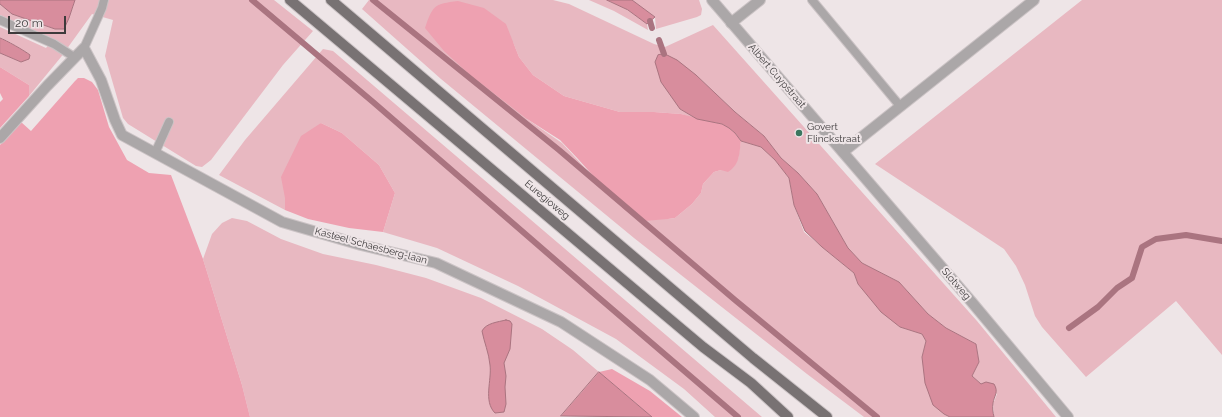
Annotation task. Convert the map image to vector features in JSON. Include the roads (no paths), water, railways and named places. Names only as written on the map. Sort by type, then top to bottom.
[{"type":"main road","name":"Euregioweg","points":[[290,0],[703,347],[751,383],[788,417]]},
{"type":"main road","name":"Euregioweg","points":[[331,0],[753,358],[827,417]]},
{"type":"street","name":"Albert Cuypstraat","points":[[712,0],[843,152]]},
{"type":"street","points":[[732,23],[760,0]]},
{"type":"street","points":[[843,152],[1034,0]]},
{"type":"street","points":[[0,138],[84,48]]},
{"type":"street","name":"Kasteel Schaesberg-laan","points":[[84,48],[101,80],[122,135],[282,222],[361,245],[436,263],[560,322],[650,380],[694,417]]},
{"type":"street","name":"Slotweg","points":[[843,152],[1068,417]]},
{"type":"lane","points":[[84,48],[102,8],[104,0]]},
{"type":"lane","points":[[812,0],[900,106]]},
{"type":"lane","points":[[0,20],[54,44],[74,57]]},
{"type":"lane","points":[[155,152],[169,122]]},
{"type":"waterway","points":[[252,0],[373,102],[738,417]]},
{"type":"waterway","points":[[373,0],[559,150],[735,300],[877,417]]},
{"type":"waterway","points":[[650,21],[652,28]]},
{"type":"waterway","points":[[659,40],[664,54]]},
{"type":"waterway","points":[[1069,328],[1098,307],[1117,288],[1132,278],[1142,247],[1156,239],[1186,235],[1222,241]]},
{"type":"place","name":"Govert Flinckstraat","points":[[799,133]]}]
